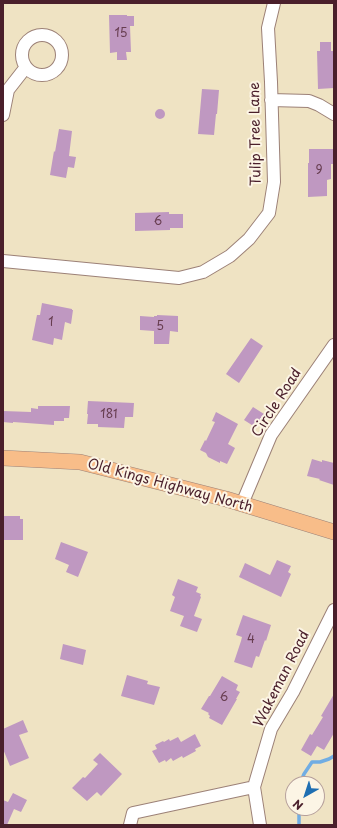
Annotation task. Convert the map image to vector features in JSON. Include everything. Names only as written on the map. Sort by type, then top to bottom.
[{"type":"main road","name":"Old Kings Highway North","points":[[3,458],[80,462],[218,497],[334,532]]},
{"type":"street","name":"Tulip Tree Lane","points":[[3,261],[179,278],[203,272],[230,256],[249,239],[269,213],[274,182],[268,28],[274,3]]},
{"type":"street","points":[[3,115],[8,90],[26,67]]},
{"type":"street","points":[[272,100],[309,101],[334,114]]},
{"type":"street","name":"Circle Road","points":[[242,504],[271,435],[334,345]]},
{"type":"street","name":"Wakeman Road","points":[[260,825],[254,787],[271,729],[293,692],[334,610]]},
{"type":"street","points":[[130,825],[133,813],[254,787]]},
{"type":"building","points":[[109,15],[134,16],[134,26],[130,26],[131,52],[126,52],[127,60],[117,60],[117,52],[110,53]]},
{"type":"building","points":[[320,42],[331,42],[331,51],[334,51],[334,88],[318,89],[317,51],[320,51]]},
{"type":"building","points":[[202,89],[219,90],[214,135],[198,134]]},
{"type":"building","points":[[158,109],[162,109],[164,110],[164,118],[158,119],[155,116],[155,112]]},
{"type":"building","points":[[59,129],[72,131],[69,156],[76,157],[74,168],[68,167],[66,178],[50,175]]},
{"type":"building","points":[[309,149],[333,149],[331,179],[327,180],[327,196],[308,197]]},
{"type":"building","points":[[169,212],[169,214],[183,214],[183,228],[135,231],[135,213]]},
{"type":"building","points":[[42,303],[73,310],[71,324],[65,322],[62,340],[54,338],[53,345],[32,340],[37,315],[40,315]]},
{"type":"building","points":[[157,315],[178,316],[178,332],[170,331],[169,344],[154,344],[154,331],[140,330],[140,316],[154,317]]},
{"type":"building","points":[[251,338],[263,346],[239,383],[226,374]]},
{"type":"building","points":[[88,401],[134,403],[133,417],[125,417],[124,428],[98,427],[98,424],[87,424]]},
{"type":"building","points":[[38,406],[70,406],[69,418],[64,418],[64,421],[54,421],[54,425],[3,422],[3,411],[31,412],[31,408],[38,409]]},
{"type":"building","points":[[253,407],[264,414],[255,427],[244,420]]},
{"type":"building","points":[[216,412],[238,424],[228,444],[235,448],[227,464],[220,461],[220,463],[208,457],[206,453],[200,450],[215,422],[212,421]]},
{"type":"building","points":[[312,459],[334,463],[334,485],[319,480],[320,479],[307,476]]},
{"type":"building","points":[[3,516],[20,516],[20,519],[23,519],[23,540],[3,540]]},
{"type":"building","points":[[61,542],[88,552],[78,577],[66,572],[69,565],[55,559]]},
{"type":"building","points":[[277,560],[291,566],[288,572],[291,574],[281,597],[239,577],[245,563],[270,575]]},
{"type":"building","points":[[178,579],[198,587],[196,592],[201,594],[194,616],[202,619],[197,632],[180,626],[184,616],[170,611],[175,597],[172,595]]},
{"type":"building","points":[[243,615],[271,625],[259,657],[256,656],[252,668],[234,662],[242,637],[236,635]]},
{"type":"building","points":[[63,644],[86,650],[83,665],[60,659]]},
{"type":"building","points":[[127,675],[148,681],[147,684],[160,687],[154,705],[121,696]]},
{"type":"building","points":[[222,676],[238,685],[236,690],[240,692],[222,725],[209,718],[209,713],[201,709]]},
{"type":"building","points":[[334,694],[334,733],[324,750],[317,746],[311,756],[301,750],[310,734],[312,735],[323,717],[321,716]]},
{"type":"building","points":[[23,720],[28,732],[19,735],[29,758],[10,766],[3,749],[3,729]]},
{"type":"building","points":[[195,734],[201,746],[195,749],[196,751],[183,758],[182,756],[173,761],[171,758],[166,762],[165,760],[159,763],[152,751],[157,749],[155,745],[163,741],[164,742],[169,739],[170,741],[178,737],[181,742]]},
{"type":"building","points":[[100,753],[122,774],[101,796],[97,792],[87,801],[72,788],[83,777],[85,778],[98,764],[93,760]]},
{"type":"building","points":[[13,793],[27,800],[21,812],[14,809],[7,825],[3,825],[3,800],[8,802]]},
{"type":"waterway","points":[[303,776],[312,762],[320,762],[334,756]]},
{"type":"waterway","points":[[299,816],[299,825]]}]
